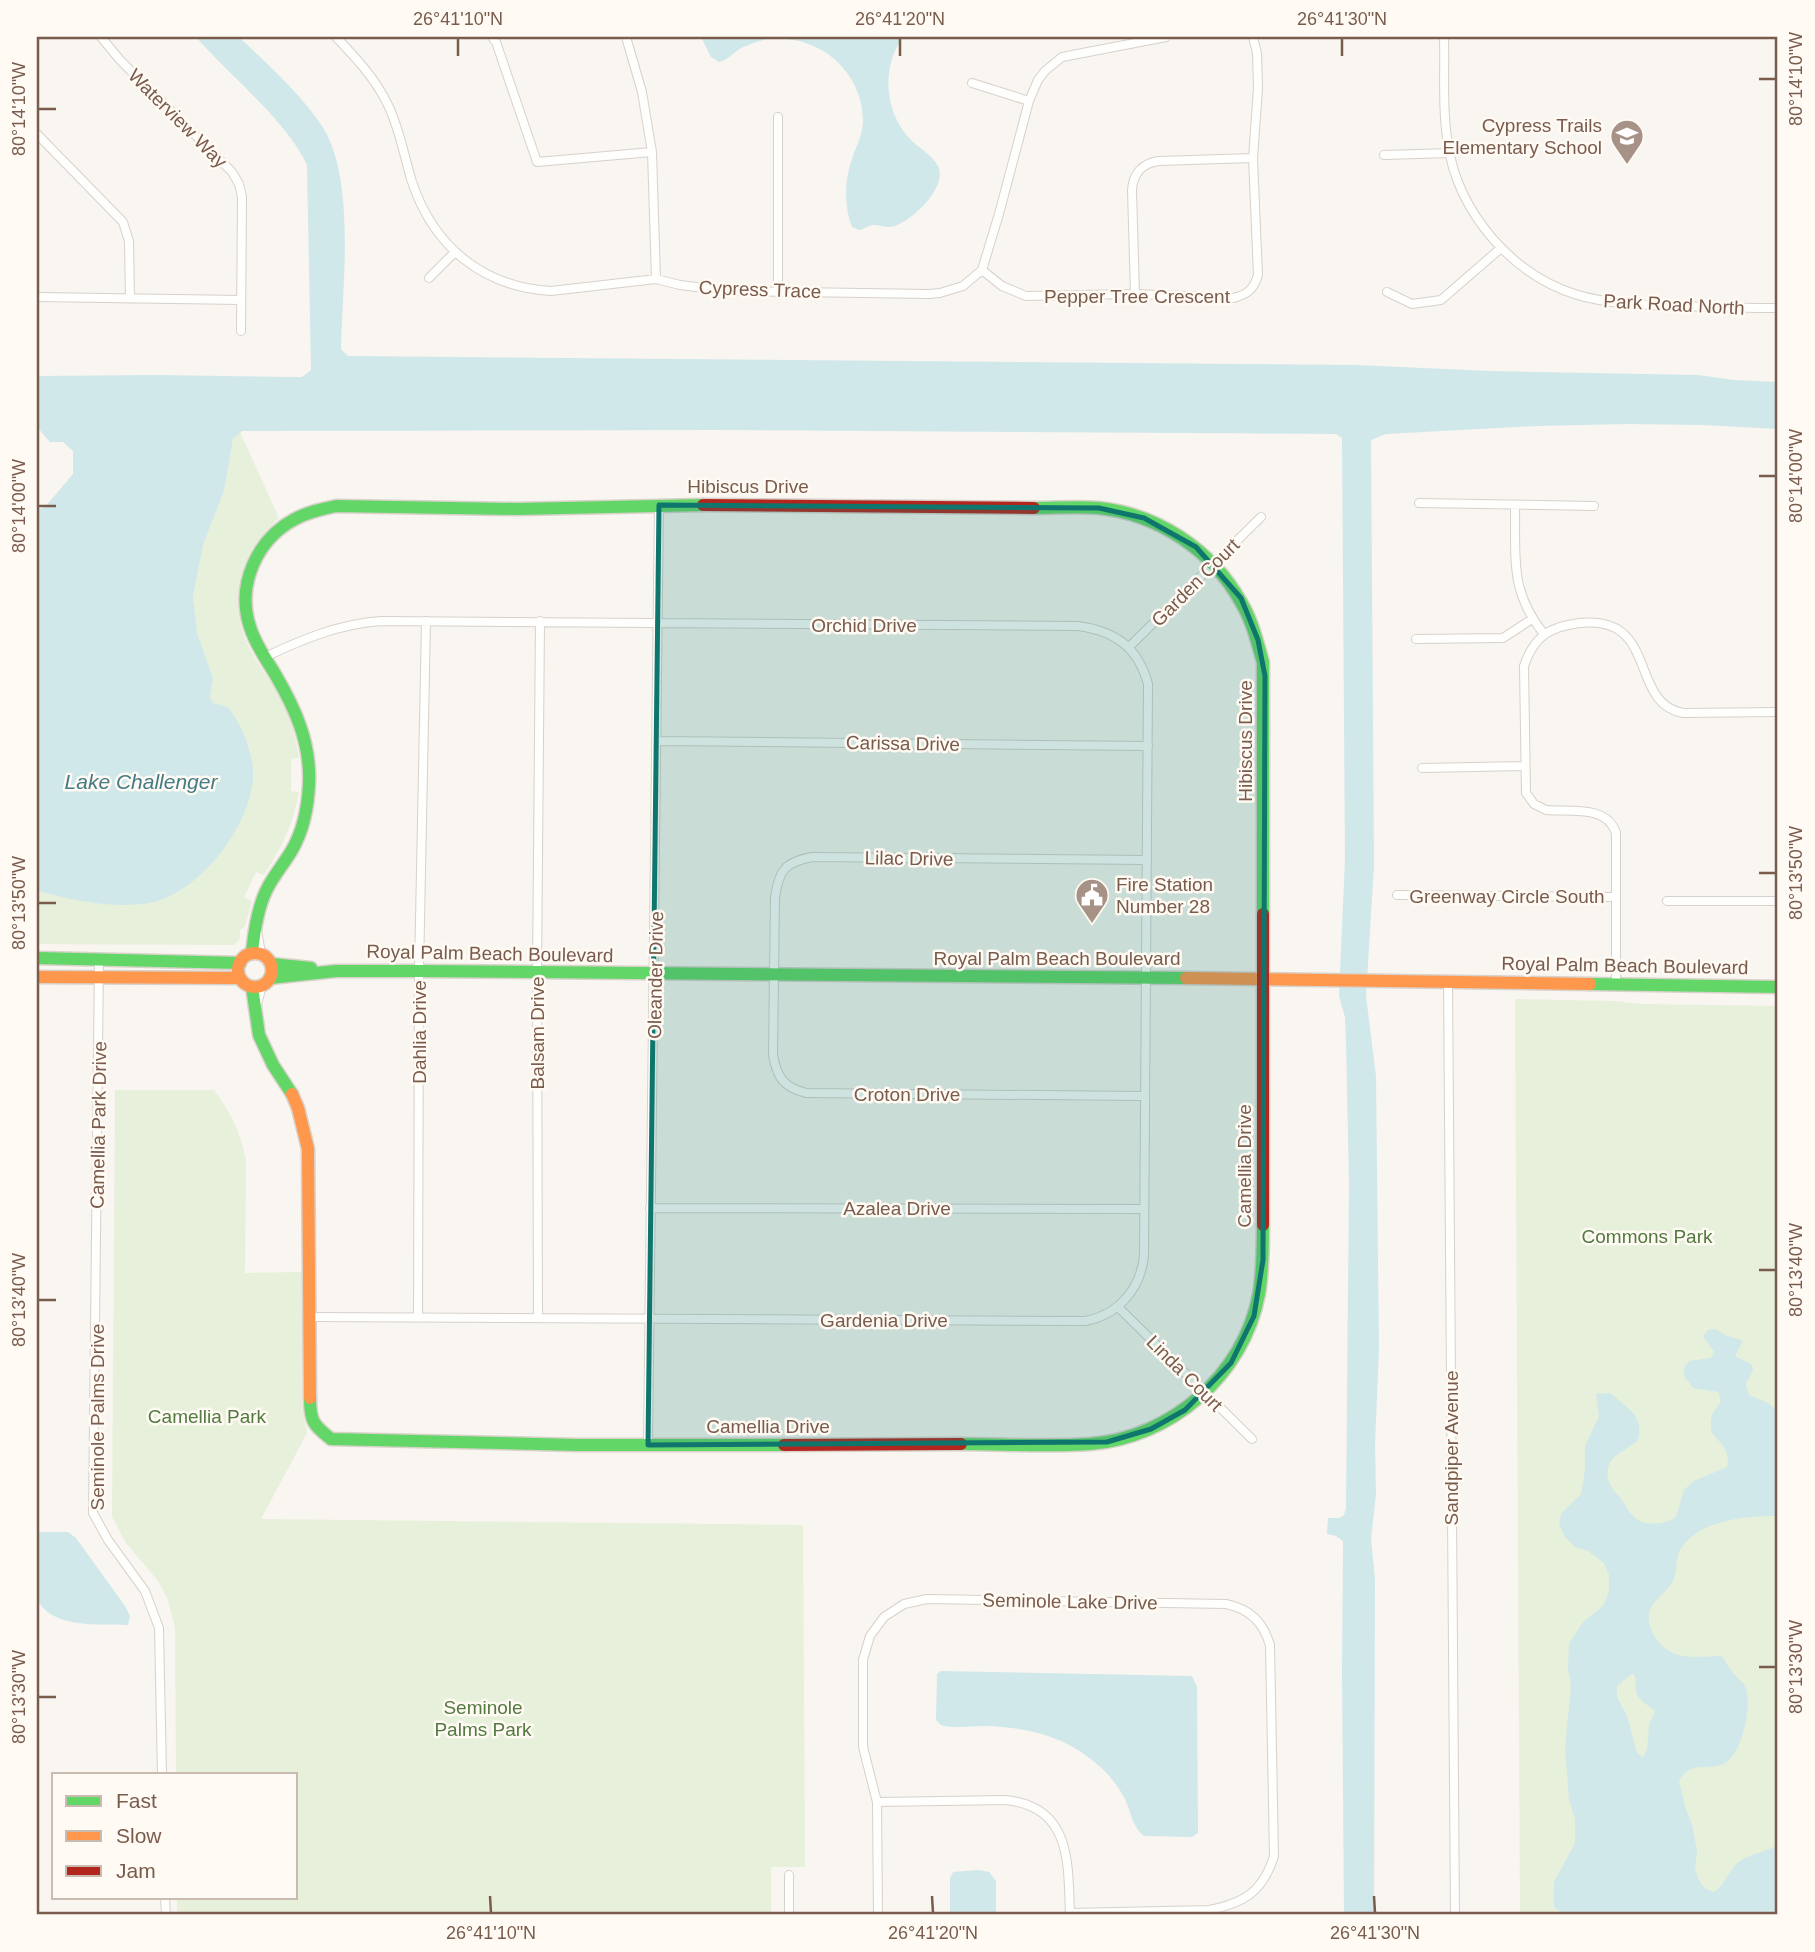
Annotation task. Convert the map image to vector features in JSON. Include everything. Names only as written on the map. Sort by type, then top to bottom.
[{"type":"street","name":"Waterview Way","points":[[101,37],[120,60],[236,178],[242,197],[241,331]]},
{"type":"street","name":"Cypress Trace","points":[[336,37],[365,68],[388,105],[397,125],[407,166],[432,223],[455,252],[486,275],[501,282],[551,291],[656,279],[704,289],[940,293],[963,286],[982,270]]},
{"type":"street","points":[[492,37],[537,162],[652,152]]},
{"type":"street","points":[[626,37],[642,92],[652,152],[656,279]]},
{"type":"street","points":[[982,270],[1029,101],[1038,80],[1062,57],[1166,37]]},
{"type":"street","name":"Pepper Tree Crescent","points":[[982,270],[1002,286],[1026,296],[1135,294],[1233,298],[1252,288],[1258,275],[1253,158],[1258,88],[1257,53],[1253,37]]},
{"type":"street","name":"Park Road North","points":[[1444,37],[1446,130],[1461,190],[1472,211],[1512,258],[1543,281],[1586,299],[1625,305],[1778,308]]},
{"type":"street","points":[[972,83],[1029,101]]},
{"type":"street","points":[[778,117],[778,292]]},
{"type":"street","points":[[37,134],[123,222],[129,241],[130,299]]},
{"type":"street","points":[[1384,155],[1450,153]]},
{"type":"street","points":[[1135,294],[1132,190],[1139,169],[1159,161],[1253,158]]},
{"type":"street","points":[[1387,292],[1412,304],[1441,300],[1501,248]]},
{"type":"street","points":[[429,278],[455,252]]},
{"type":"street","points":[[37,297],[242,300]]},
{"type":"street","points":[[1419,503],[1594,506]]},
{"type":"street","name":"Hibiscus Drive","points":[[256,953],[257,928],[266,891],[296,841],[308,804],[310,783],[308,755],[301,725],[292,703],[254,639],[246,602],[253,562],[269,537],[300,514],[336,506],[517,509],[659,505],[1099,508],[1143,518],[1164,527],[1196,547],[1213,562],[1241,598],[1255,629],[1263,662],[1263,979]]},
{"type":"street","name":"Oleander Drive","points":[[648,1445],[659,505]]},
{"type":"street","points":[[1515,505],[1516,574],[1523,603],[1544,634]]},
{"type":"street","name":"Garden Court","points":[[1129,648],[1261,517]]},
{"type":"street","points":[[1416,639],[1503,638],[1532,620]]},
{"type":"street","name":"Dahlia Drive","points":[[418,1318],[419,971],[426,621]]},
{"type":"street","name":"Orchid Drive","points":[[265,657],[316,635],[355,623],[540,621],[1078,626],[1102,631],[1129,648],[1143,668],[1148,684],[1144,978]]},
{"type":"street","name":"Balsam Drive","points":[[538,1318],[540,621]]},
{"type":"street","points":[[1616,985],[1616,833],[1610,821],[1599,813],[1540,808],[1526,793],[1524,666],[1533,645],[1544,634],[1559,627],[1599,624],[1624,633],[1638,652],[1656,695],[1665,706],[1676,712],[1778,712]]},
{"type":"street","name":"Carissa Drive","points":[[658,741],[1148,746]]},
{"type":"street","points":[[1422,768],[1525,766]]},
{"type":"street","name":"Lilac Drive","points":[[774,975],[777,880],[783,869],[796,860],[812,857],[1147,860]]},
{"type":"street","name":"Greenway Circle South","points":[[1397,895],[1616,897]]},
{"type":"street","points":[[1667,901],[1778,901]]},
{"type":"street","points":[[256,953],[264,979],[245,984],[240,978],[238,967],[246,956],[256,953]]},
{"type":"street","points":[[37,958],[240,962]]},
{"type":"street","name":"Camellia Park Drive","points":[[96,1292],[99,959]]},
{"type":"street","name":"Royal Palm Beach Boulevard","points":[[264,979],[336,971],[419,971],[1371,980],[1778,987]]},
{"type":"street","name":"Croton Drive","points":[[774,975],[773,1055],[776,1072],[792,1090],[806,1093],[1143,1096]]},
{"type":"street","points":[[37,977],[240,978]]},
{"type":"street","points":[[1118,1307],[1132,1292],[1141,1271],[1143,1255],[1144,978]]},
{"type":"street","name":"Camellia Drive","points":[[264,979],[256,1017],[264,1047],[289,1088],[304,1128],[308,1149],[310,1414],[314,1427],[331,1439],[648,1445],[1091,1444],[1130,1437],[1185,1410],[1205,1393],[1231,1363],[1243,1343],[1254,1317],[1262,1275],[1263,979]]},
{"type":"street","name":"Sandpiper Avenue","points":[[1448,981],[1455,1915]]},
{"type":"street","name":"Azalea Drive","points":[[650,1208],[1143,1209]]},
{"type":"street","name":"Seminole Palms Drive","points":[[96,1292],[93,1513],[108,1540],[145,1591],[159,1628],[163,1773]]},
{"type":"street","name":"Gardenia Drive","points":[[310,1317],[1085,1321],[1118,1307]]},
{"type":"street","name":"Linda Court","points":[[1118,1307],[1252,1439]]},
{"type":"street","name":"Seminole Lake Drive","points":[[927,1599],[1226,1604],[1247,1611],[1262,1625],[1270,1645],[1274,1856],[1265,1878],[1250,1895],[1230,1906],[1209,1910],[1070,1914],[1064,1843],[1054,1823],[1037,1809],[1005,1800],[877,1802],[863,1747],[863,1660],[865,1648],[876,1626],[884,1617],[904,1604],[927,1599]]},
{"type":"street","points":[[877,1802],[878,1915]]},
{"type":"street","points":[[789,1875],[789,1915]]},
{"type":"highlighted area","points":[[659,505],[1099,508],[1144,518],[1196,547],[1241,598],[1258,640],[1265,676],[1263,1260],[1254,1316],[1231,1363],[1185,1410],[1151,1429],[1107,1442],[648,1445]]},
{"type":"green space","points":[[240,432],[279,518],[255,545],[247,560],[238,592],[238,610],[248,645],[282,701],[295,736],[299,758],[291,759],[291,791],[299,792],[290,825],[264,875],[256,872],[244,897],[252,901],[245,927],[240,930],[240,939],[234,945],[37,944],[37,891],[98,903],[150,903],[181,890],[212,863],[236,829],[246,808],[250,748],[228,707],[213,703],[210,698],[212,675],[197,633],[193,597],[203,544],[224,491],[233,439]]},
{"type":"green space","name":"Commons Park","points":[[1515,999],[1778,1006],[1778,1915],[1520,1915]]},
{"type":"green space","name":"Seminole Palms Park","points":[[115,1090],[214,1090],[234,1123],[246,1160],[245,1273],[302,1272],[302,1406],[307,1433],[261,1519],[803,1525],[805,1867],[771,1867],[771,1915],[177,1915],[177,1899],[298,1899],[298,1773],[176,1773],[175,1628],[168,1600],[158,1581],[126,1543],[112,1517]]},
{"type":"water","name":"Lake Challenger","points":[[196,37],[239,37],[302,99],[332,145],[343,201],[345,263],[341,349],[348,356],[1356,365],[1698,375],[1778,382],[1778,429],[1627,424],[1537,426],[1386,434],[1371,440],[1374,865],[1366,996],[1376,1076],[1379,1349],[1376,1495],[1371,1539],[1375,1579],[1374,1915],[1344,1915],[1343,1541],[1327,1534],[1328,1518],[1339,1518],[1344,1515],[1346,1508],[1349,1183],[1345,1017],[1339,996],[1345,859],[1342,438],[1336,434],[715,430],[242,431],[233,439],[224,491],[203,545],[193,597],[197,633],[213,678],[210,698],[213,703],[228,707],[233,714],[246,740],[251,758],[253,777],[243,816],[219,855],[186,886],[168,897],[149,903],[121,905],[78,900],[37,891],[37,510],[45,507],[73,474],[73,451],[63,442],[50,442],[37,427],[37,376],[302,377],[311,370],[307,165],[285,131]]},
{"type":"water","points":[[701,37],[903,37],[891,62],[891,103],[902,129],[938,166],[940,174],[934,193],[911,217],[895,226],[872,225],[859,230],[852,227],[846,202],[846,184],[863,123],[856,88],[848,73],[823,51],[790,39],[756,42],[719,62],[711,57]]},
{"type":"water","points":[[1715,1329],[1743,1341],[1735,1356],[1751,1364],[1753,1370],[1746,1384],[1749,1395],[1768,1403],[1778,1411],[1778,1516],[1724,1521],[1688,1540],[1678,1554],[1673,1581],[1650,1609],[1649,1622],[1658,1642],[1666,1649],[1682,1656],[1722,1656],[1745,1686],[1748,1705],[1744,1730],[1735,1753],[1721,1765],[1692,1768],[1679,1781],[1692,1824],[1697,1851],[1695,1870],[1700,1882],[1706,1889],[1714,1892],[1740,1861],[1778,1845],[1778,1908],[1774,1915],[1564,1915],[1554,1907],[1554,1882],[1575,1843],[1575,1819],[1569,1800],[1565,1748],[1571,1686],[1568,1668],[1569,1644],[1583,1622],[1603,1606],[1609,1592],[1609,1575],[1604,1563],[1588,1551],[1575,1547],[1565,1537],[1559,1524],[1561,1514],[1581,1494],[1585,1446],[1599,1416],[1596,1394],[1610,1393],[1633,1413],[1639,1424],[1638,1440],[1611,1461],[1608,1476],[1610,1484],[1630,1512],[1641,1522],[1659,1523],[1676,1517],[1684,1490],[1694,1481],[1727,1467],[1728,1456],[1711,1432],[1712,1415],[1720,1402],[1720,1396],[1718,1392],[1693,1388],[1684,1376],[1684,1368],[1689,1361],[1711,1358],[1714,1352],[1703,1336],[1708,1330]],"holes":[[[1633,1673],[1638,1697],[1655,1711],[1649,1725],[1647,1750],[1643,1757],[1637,1753],[1627,1716],[1617,1697],[1617,1686]]]},
{"type":"water","points":[[37,1532],[68,1532],[76,1538],[125,1606],[130,1616],[128,1625],[77,1623],[52,1615],[43,1608],[36,1593]]},
{"type":"water","points":[[941,1671],[1192,1676],[1197,1687],[1198,1833],[1192,1837],[1144,1836],[1137,1828],[1125,1799],[1110,1776],[1085,1755],[1059,1740],[1015,1728],[941,1725],[936,1720],[937,1674]]},
{"type":"water","points":[[953,1872],[989,1872],[996,1881],[996,1915],[950,1915],[950,1878]]},
{"type":"traffic: fast","points":[[252,953],[260,906],[299,835],[309,784],[307,754],[300,726],[255,639],[246,611],[248,580],[260,551],[270,538],[300,517],[336,506],[517,509],[703,505]]},
{"type":"traffic: fast","points":[[1034,508],[1099,508],[1142,518],[1162,527],[1199,551],[1215,566],[1241,602],[1251,623],[1263,662],[1263,914]]},
{"type":"traffic: fast","points":[[37,958],[240,963]]},
{"type":"traffic: fast","points":[[272,964],[311,968]]},
{"type":"traffic: fast","points":[[270,978],[336,971],[1186,978]]},
{"type":"traffic: fast","points":[[1590,984],[1778,987]]},
{"type":"traffic: fast","points":[[252,987],[259,1035],[273,1065],[292,1094]]},
{"type":"traffic: fast","points":[[961,1444],[1090,1444],[1120,1439],[1175,1415],[1199,1397],[1220,1375],[1238,1351],[1251,1323],[1259,1294],[1263,1225]]},
{"type":"traffic: fast","points":[[310,1398],[314,1422],[331,1439],[577,1445],[784,1445]]},
{"type":"traffic: slow","points":[[255,953],[267,958],[272,970],[267,982],[255,987],[243,982],[238,970],[243,958],[255,953]]},
{"type":"traffic: slow","points":[[37,977],[240,978]]},
{"type":"traffic: slow","points":[[1186,978],[1590,984]]},
{"type":"traffic: slow","points":[[292,1094],[308,1149],[310,1398]]},
{"type":"traffic: jam","points":[[703,505],[1034,508]]},
{"type":"traffic: jam","points":[[1263,914],[1263,1225]]},
{"type":"traffic: jam","points":[[784,1445],[961,1444]]},
{"type":"place","name":"Cypress Trails Elementary School","points":[[1627,166]]},
{"type":"place","name":"Fire Station Number 28","points":[[1092,925]]},
{"type":"park label","name":"Camellia Park","points":[[207,1416]]}]
